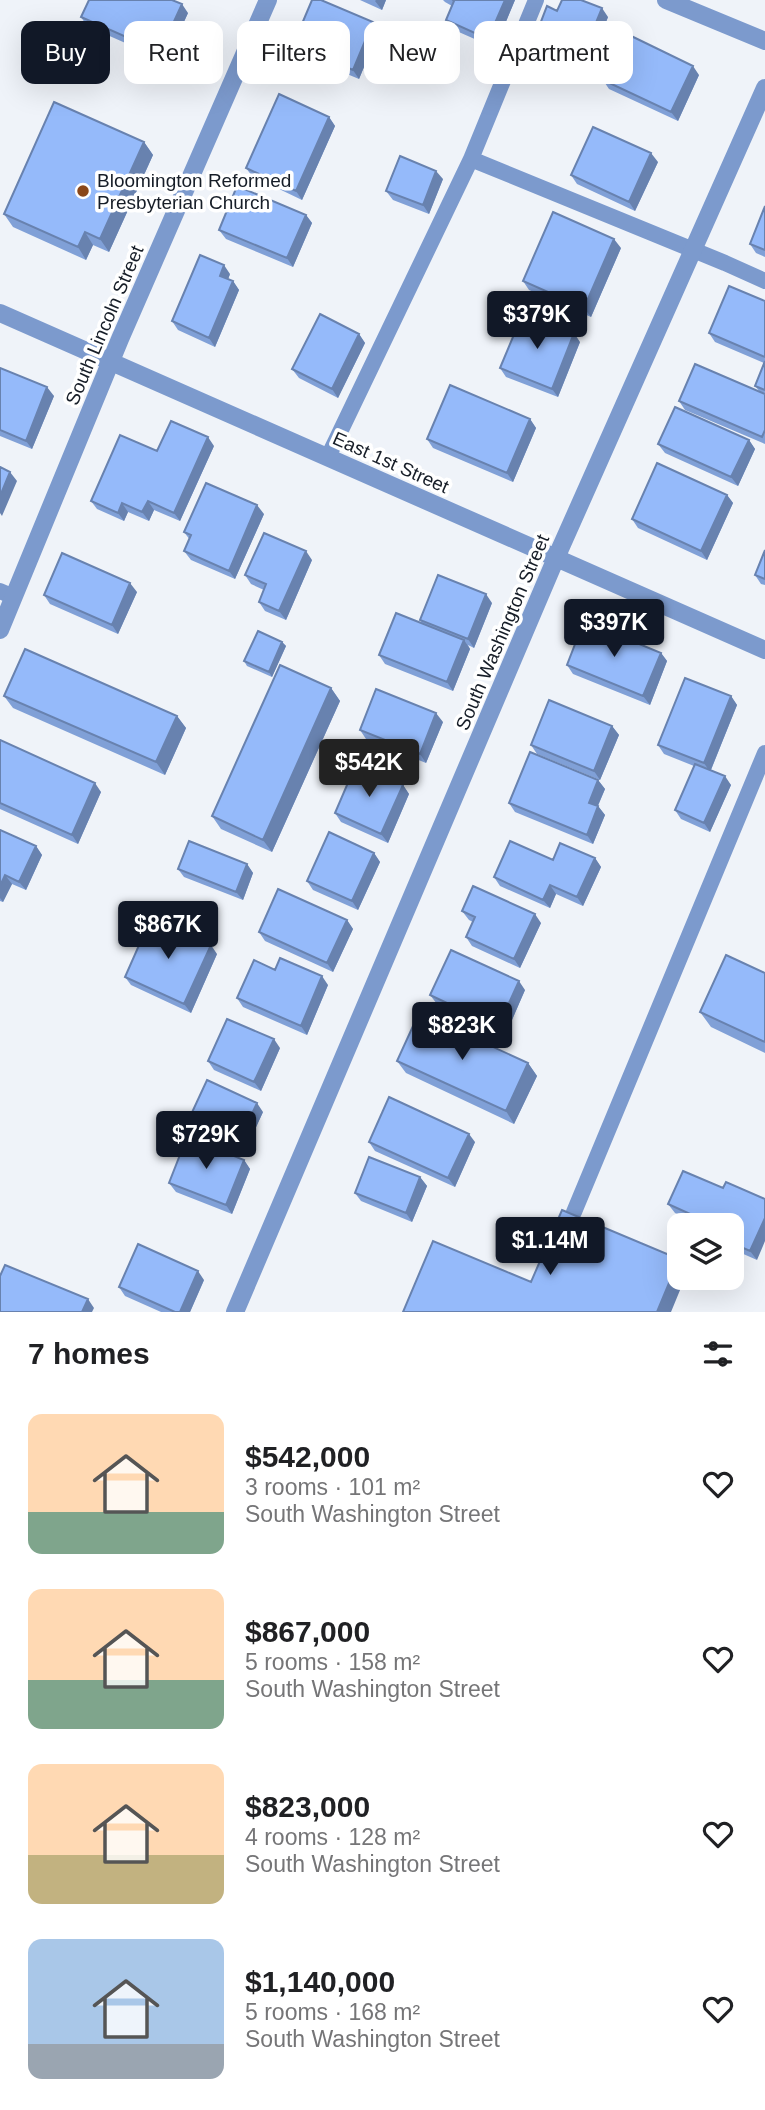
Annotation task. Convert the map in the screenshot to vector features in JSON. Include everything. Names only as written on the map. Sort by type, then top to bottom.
[{"type":"street","name":"South Lincoln Street","points":[[0,630],[7,594],[268,0]]},
{"type":"street","points":[[666,0],[765,41]]},
{"type":"street","name":"South Washington Street","points":[[235,1312],[556,558],[765,88]]},
{"type":"street","name":"East 1st Street","points":[[0,313],[765,650]]},
{"type":"lane","points":[[328,457],[471,159],[536,0]]},
{"type":"lane","points":[[471,159],[765,281]]},
{"type":"lane","points":[[574,1212],[765,753]]},
{"type":"building","points":[[89,0],[172,0],[182,4],[174,21],[124,21],[124,36],[110,30],[110,21],[90,21],[81,17]]},
{"type":"building","points":[[312,0],[321,0],[371,21],[364,21],[364,44],[353,70],[350,69],[350,21],[303,21]]},
{"type":"building","points":[[505,0],[496,21],[474,21],[474,33],[460,26],[460,21],[446,20],[454,1]]},
{"type":"building","points":[[562,0],[581,0],[602,8],[597,21],[541,21],[547,6],[557,11]]},
{"type":"building","points":[[633,37],[693,66],[671,112],[612,84],[633,84]]},
{"type":"building","points":[[279,94],[329,117],[296,191],[246,168]]},
{"type":"building","name":"Bloomington Reformed Presbyterian Church","points":[[54,102],[144,142],[100,239],[85,232],[78,247],[4,214]]},
{"type":"building","points":[[593,127],[651,153],[629,202],[571,175]]},
{"type":"building","points":[[400,156],[436,171],[423,205],[386,191]]},
{"type":"building","points":[[237,186],[306,215],[287,258],[219,230]]},
{"type":"building","points":[[765,206],[765,250],[750,244]]},
{"type":"building","points":[[553,212],[614,239],[584,308],[523,281]]},
{"type":"building","points":[[200,255],[224,265],[220,276],[233,281],[209,338],[172,321]]},
{"type":"building","points":[[729,286],[765,301],[765,357],[709,333]]},
{"type":"building","points":[[523,313],[574,333],[552,389],[500,368]]},
{"type":"building","points":[[320,314],[359,334],[332,389],[292,369]]},
{"type":"building","points":[[765,361],[765,390],[755,386]]},
{"type":"building","points":[[695,364],[765,394],[765,430],[762,437],[679,401]]},
{"type":"building","points":[[0,368],[47,387],[26,441],[0,430]]},
{"type":"building","points":[[450,385],[530,419],[507,473],[427,439]]},
{"type":"building","points":[[675,407],[749,440],[731,477],[658,444]]},
{"type":"building","points":[[171,421],[208,437],[174,513],[148,501],[142,512],[122,503],[118,513],[91,501],[120,435],[157,451]]},
{"type":"building","points":[[657,463],[727,495],[701,551],[632,519]]},
{"type":"building","points":[[0,467],[10,472],[0,496]]},
{"type":"building","points":[[206,483],[257,505],[229,571],[184,551],[191,535],[184,532]]},
{"type":"building","points":[[264,533],[306,551],[279,611],[259,602],[266,584],[245,575]]},
{"type":"building","points":[[765,550],[765,579],[755,575]]},
{"type":"building","points":[[62,553],[130,583],[112,625],[44,595]]},
{"type":"building","points":[[438,575],[486,594],[468,639],[420,620]]},
{"type":"building","points":[[396,613],[464,640],[447,682],[379,655]]},
{"type":"building","points":[[584,621],[661,653],[643,696],[567,665]]},
{"type":"building","points":[[258,631],[282,642],[269,672],[244,661]]},
{"type":"building","points":[[25,649],[177,716],[156,762],[4,696]]},
{"type":"building","points":[[280,665],[331,688],[263,840],[212,816]]},
{"type":"building","points":[[685,678],[731,696],[704,763],[658,745]]},
{"type":"building","points":[[376,689],[436,713],[420,754],[360,730]]},
{"type":"building","points":[[549,700],[612,726],[594,771],[531,745]]},
{"type":"building","points":[[0,740],[95,783],[72,835],[0,803]]},
{"type":"building","points":[[530,752],[598,780],[589,803],[598,806],[587,835],[509,803]]},
{"type":"building","points":[[356,764],[403,785],[381,834],[335,813]]},
{"type":"building","points":[[695,764],[725,776],[704,823],[675,810]]},
{"type":"building","points":[[0,830],[36,846],[19,882],[5,875],[0,886]]},
{"type":"building","points":[[329,832],[374,853],[352,901],[307,881]]},
{"type":"building","points":[[189,841],[247,864],[236,892],[178,869]]},
{"type":"building","points":[[510,841],[553,860],[560,843],[595,858],[577,897],[550,885],[543,900],[494,877]]},
{"type":"building","points":[[473,886],[535,914],[514,959],[466,937],[475,917],[462,911]]},
{"type":"building","points":[[278,889],[347,920],[327,963],[259,932]]},
{"type":"building","points":[[151,918],[211,945],[184,1004],[125,977]]},
{"type":"building","points":[[451,950],[519,981],[498,1027],[430,995]]},
{"type":"building","points":[[726,955],[765,973],[765,1042],[700,1012]]},
{"type":"building","points":[[280,958],[322,976],[301,1026],[237,998],[254,960],[275,970]]},
{"type":"building","points":[[419,1013],[528,1063],[506,1111],[397,1061]]},
{"type":"building","points":[[227,1019],[274,1039],[254,1082],[208,1061]]},
{"type":"building","points":[[207,1080],[257,1103],[238,1144],[188,1121]]},
{"type":"building","points":[[389,1097],[469,1134],[448,1178],[369,1142]]},
{"type":"building","points":[[187,1137],[244,1160],[226,1205],[169,1183]]},
{"type":"building","points":[[369,1157],[420,1177],[406,1213],[355,1193]]},
{"type":"building","points":[[683,1171],[723,1188],[726,1182],[765,1199],[765,1218],[750,1251],[744,1248],[744,1213],[688,1213],[668,1204]]},
{"type":"building","points":[[562,1210],[667,1254],[667,1288],[657,1312],[403,1312],[433,1241],[531,1282]]},
{"type":"building","points":[[138,1244],[198,1271],[180,1312],[119,1287]]},
{"type":"building","points":[[5,1265],[88,1299],[82,1312],[0,1312],[0,1276]]},
{"type":"place","name":"Bloomington Reformed Presbyterian Church","points":[[83,191]]}]
